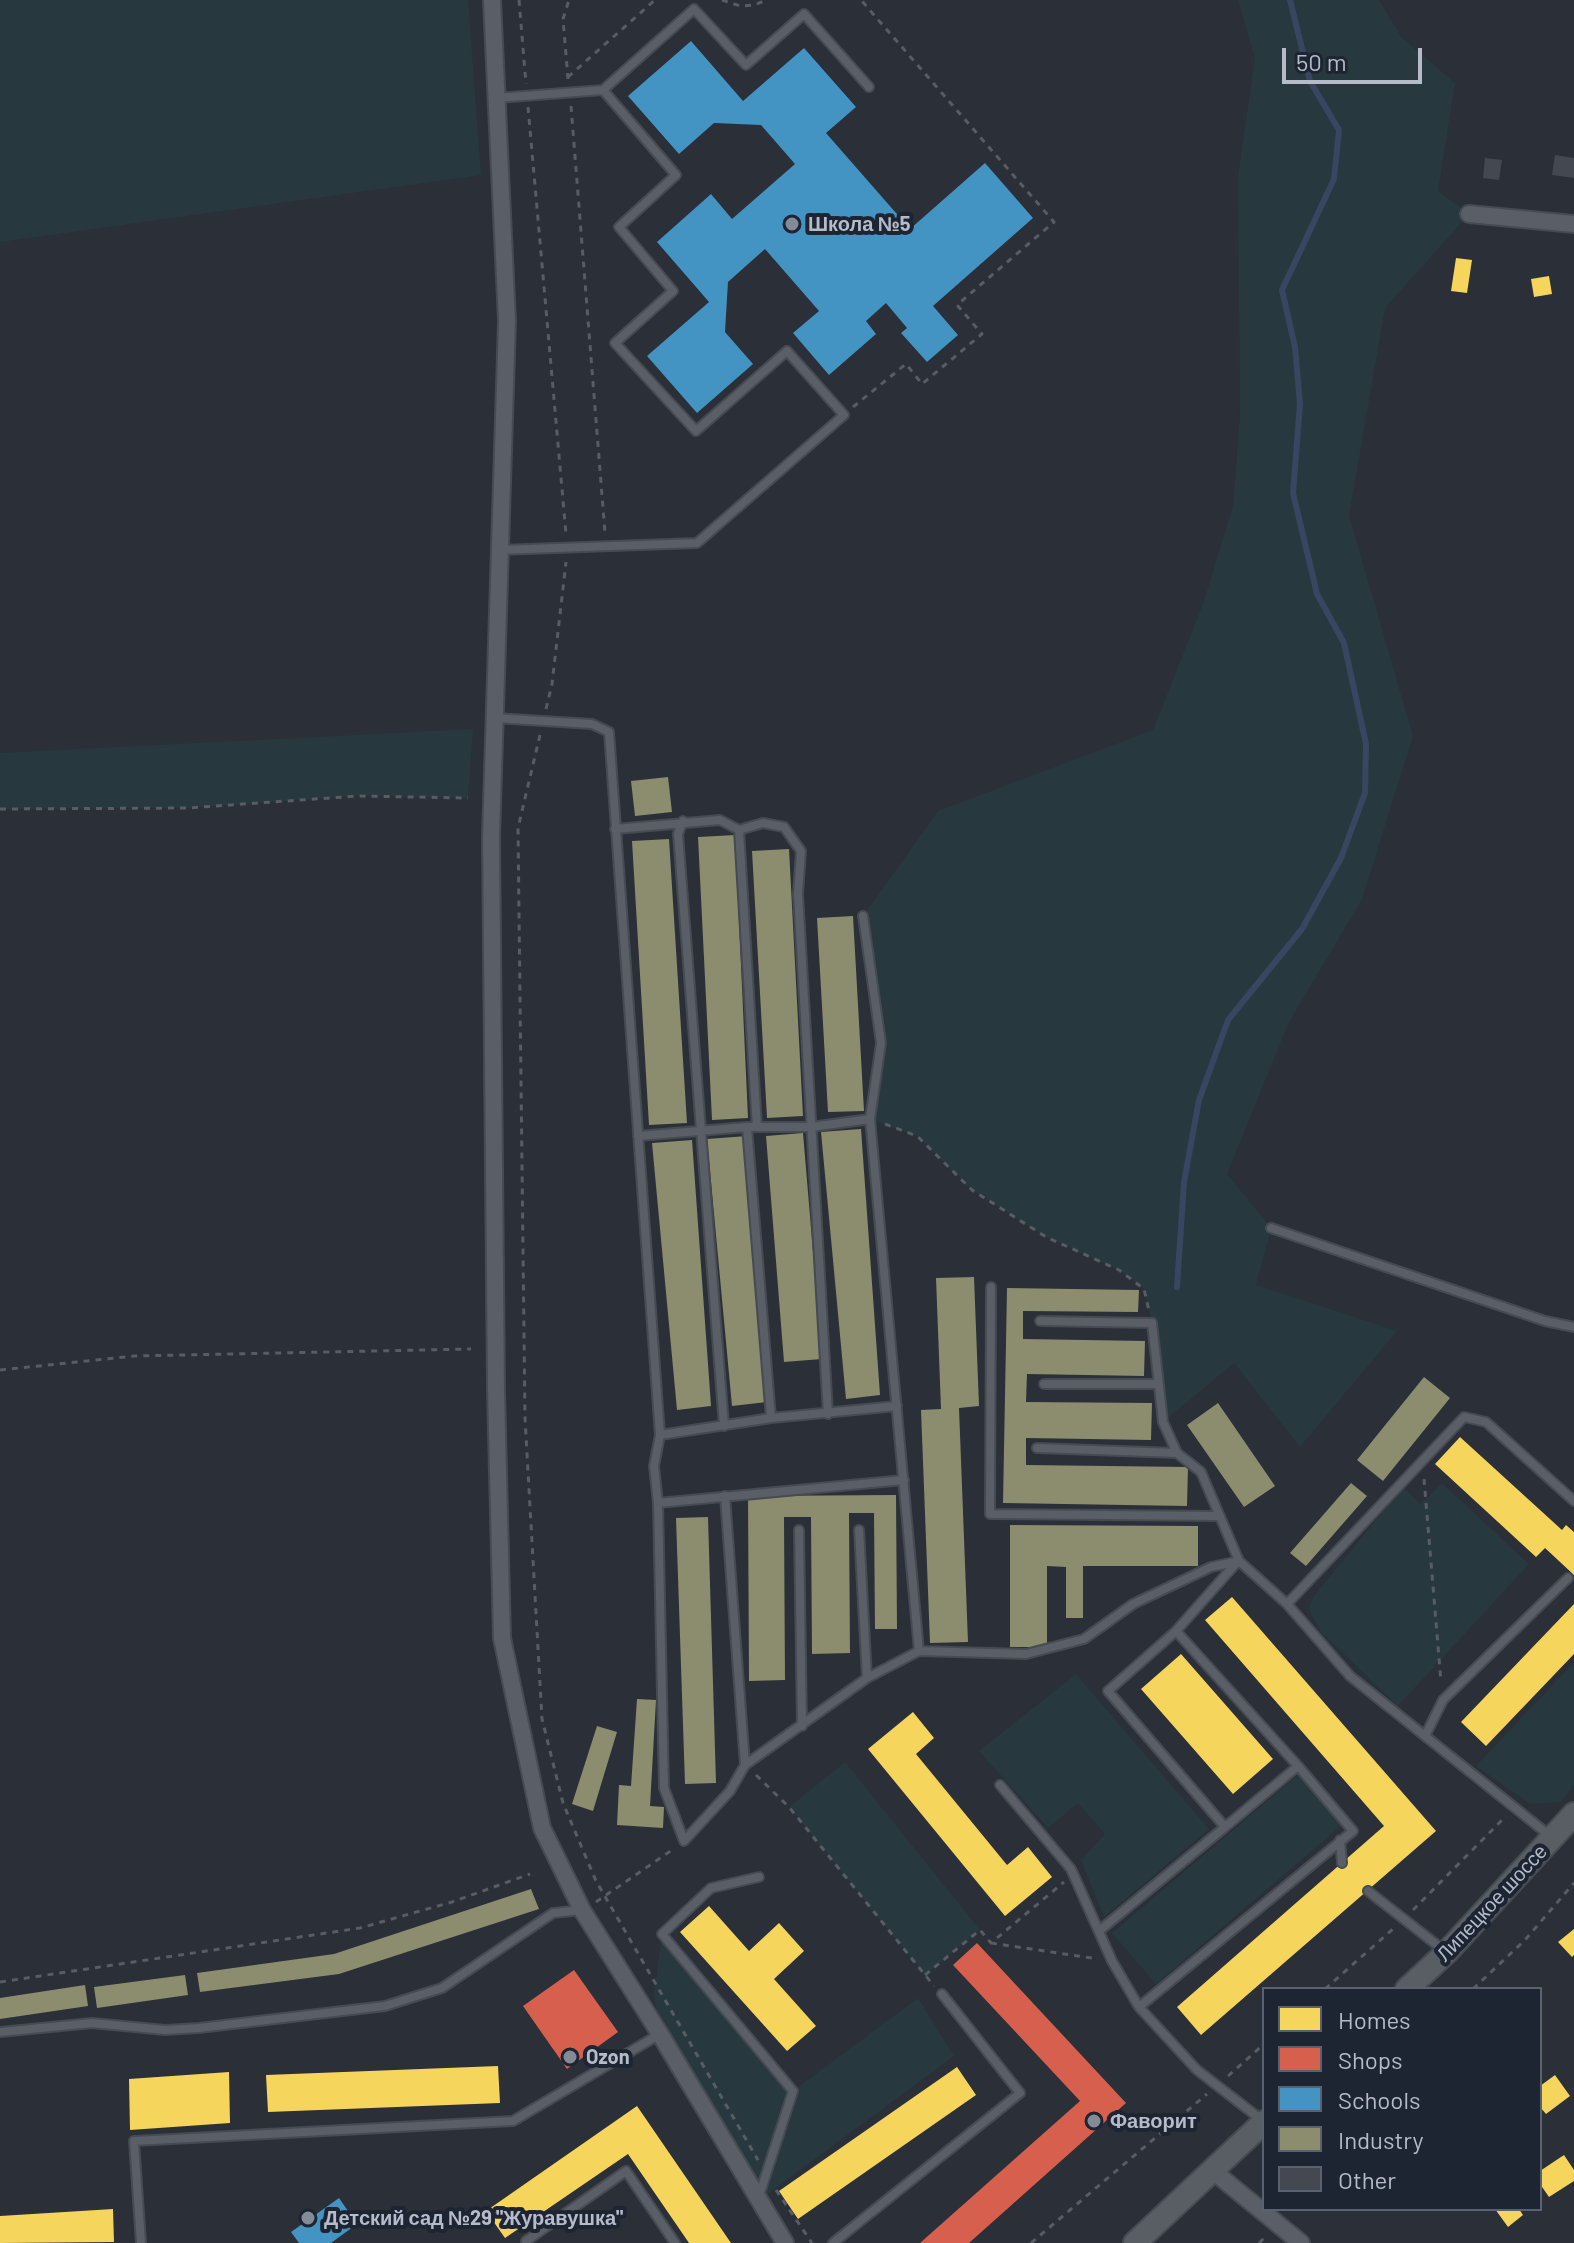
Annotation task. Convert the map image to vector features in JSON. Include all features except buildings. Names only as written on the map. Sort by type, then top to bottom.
[{"type":"main road","name":"Липецкое шоссе","points":[[1409,1987],[1447,1952],[1574,1814]]},
{"type":"main road","points":[[1135,2243],[1262,2124]]},
{"type":"street","points":[[492,0],[507,321],[491,837],[496,1390],[502,1638],[542,1828],[582,1910],[785,2243]]},
{"type":"street","points":[[1469,214],[1574,224]]},
{"type":"street","points":[[1213,2171],[1301,2243]]},
{"type":"lane","points":[[497,98],[603,90],[694,9],[746,65],[804,14],[869,87]]},
{"type":"lane","points":[[500,550],[697,543],[844,415],[787,351],[696,431],[615,343],[673,291],[619,227],[676,175],[603,90]]},
{"type":"lane","points":[[495,718],[592,724],[609,732],[660,1435],[654,1466],[658,1503],[664,1788],[684,1841],[730,1791],[745,1765],[867,1678],[919,1651],[1026,1654],[1084,1639],[1133,1604],[1211,1567],[1239,1561]]},
{"type":"lane","points":[[615,829],[720,820],[739,830],[763,823],[784,827],[801,851],[798,894],[828,1414]]},
{"type":"lane","points":[[683,821],[678,834],[724,1426]]},
{"type":"lane","points":[[739,830],[752,1127],[771,1418]]},
{"type":"lane","points":[[863,916],[881,1043],[870,1119],[919,1651]]},
{"type":"lane","points":[[638,1136],[752,1127],[811,1127],[870,1119]]},
{"type":"lane","points":[[1271,1228],[1545,1321],[1574,1327]]},
{"type":"lane","points":[[991,1287],[990,1514],[1217,1516]]},
{"type":"lane","points":[[1040,1321],[1152,1323],[1163,1422],[1177,1453],[1201,1472],[1217,1516],[1239,1561],[1287,1604],[1350,1676],[1553,1838]]},
{"type":"lane","points":[[1044,1384],[1158,1384]]},
{"type":"lane","points":[[660,1435],[771,1418],[897,1406]]},
{"type":"lane","points":[[1287,1604],[1464,1417],[1486,1422],[1574,1501]]},
{"type":"lane","points":[[1037,1448],[1177,1453]]},
{"type":"lane","points":[[658,1503],[904,1480]]},
{"type":"lane","points":[[725,1496],[745,1765]]},
{"type":"lane","points":[[799,1530],[802,1726]]},
{"type":"lane","points":[[859,1530],[867,1678]]},
{"type":"lane","points":[[1225,1827],[1108,1691],[1176,1631],[1239,1561]]},
{"type":"lane","points":[[1425,1736],[1443,1700],[1568,1578]]},
{"type":"lane","points":[[1139,2007],[1353,1831],[1176,1631]]},
{"type":"lane","points":[[1099,1931],[1298,1766]]},
{"type":"lane","points":[[1000,1785],[1073,1875],[1112,1961],[1139,2007],[1197,2070],[1262,2120]]},
{"type":"lane","points":[[1340,1840],[1342,1863]]},
{"type":"lane","points":[[758,2201],[793,2091],[662,1934],[711,1888],[759,1877]]},
{"type":"lane","points":[[1368,1891],[1447,1952]]},
{"type":"lane","points":[[0,2032],[92,2023],[165,2030],[199,2028],[385,2006],[442,1988],[553,1913],[582,1910]]},
{"type":"lane","points":[[833,2243],[1020,2093],[942,1994]]},
{"type":"lane","points":[[141,2243],[134,2141],[513,2121],[660,2034]]},
{"type":"lane","points":[[526,2241],[626,2171],[675,2243]]},
{"type":"path","points":[[519,0],[567,547],[552,684],[518,828],[526,1434],[542,1719],[563,1803],[605,1896],[766,2175],[812,2243]]},
{"type":"path","points":[[569,0],[563,19],[606,546]]},
{"type":"path","points":[[568,77],[655,0]]},
{"type":"path","points":[[722,0],[740,6],[767,0]]},
{"type":"path","points":[[844,415],[906,364],[922,384],[982,334],[957,305],[1054,222],[861,0]]},
{"type":"path","points":[[0,809],[187,808],[358,796],[468,798]]},
{"type":"path","points":[[870,1119],[917,1136],[972,1190],[1046,1237],[1119,1270],[1144,1289],[1152,1323]]},
{"type":"path","points":[[0,1370],[134,1356],[471,1349]]},
{"type":"path","points":[[1422,1459],[1443,1700]]},
{"type":"path","points":[[745,1765],[789,1807],[942,1994]]},
{"type":"path","points":[[1327,1987],[1404,1919],[1514,1807]]},
{"type":"path","points":[[582,1910],[684,1841]]},
{"type":"path","points":[[0,1982],[360,1928],[452,1902],[530,1874]]},
{"type":"path","points":[[991,1943],[1073,1875]]},
{"type":"path","points":[[1475,1987],[1525,1940],[1574,1883]]},
{"type":"path","points":[[925,1975],[980,1930],[991,1943],[1112,1961]]},
{"type":"path","points":[[1031,2243],[1262,2046]]},
{"type":"shaded area","points":[[0,0],[468,0],[481,175],[0,242]]},
{"type":"shaded area","points":[[1238,0],[1379,0],[1402,38],[1455,83],[1438,191],[1469,214],[1385,308],[1349,515],[1413,736],[1362,899],[1289,1022],[1227,1174],[1271,1228],[1256,1285],[1397,1331],[1300,1447],[1234,1363],[1163,1422],[1152,1323],[1144,1289],[1119,1270],[1046,1237],[972,1190],[917,1136],[870,1119],[881,1043],[863,916],[938,811],[1153,730],[1203,604],[1233,506],[1240,415],[1238,176],[1255,58]]},
{"type":"shaded area","points":[[473,729],[468,798],[358,796],[187,808],[0,809],[0,753]]},
{"type":"shaded area","points":[[1442,1483],[1529,1564],[1398,1706],[1321,1632],[1309,1609],[1313,1597],[1403,1487],[1420,1504]]},
{"type":"shaded area","points":[[1574,1662],[1574,1785],[1561,1802],[1530,1804],[1476,1766]]},
{"type":"shaded area","points":[[1076,1674],[1209,1829],[1104,1917],[1081,1860],[1105,1834],[1078,1803],[1048,1828],[979,1751]]},
{"type":"shaded area","points":[[845,1762],[980,1930],[925,1975],[789,1807]]},
{"type":"shaded area","points":[[1299,1774],[1342,1825],[1156,1984],[1112,1933]]},
{"type":"shaded area","points":[[662,1934],[793,2091],[918,1998],[954,2056],[758,2201],[660,2034],[654,1994]]},
{"type":"waterway","points":[[1177,1287],[1184,1182],[1199,1100],[1228,1020],[1302,929],[1341,858],[1365,793],[1366,744],[1344,643],[1317,594],[1293,493],[1300,404],[1295,347],[1282,290],[1334,179],[1339,130],[1310,81],[1290,0]]},
{"type":"place","name":"Школа №5","points":[[792,224]]},
{"type":"place","name":"Ozon","points":[[570,2057]]},
{"type":"place","name":"Фаворит","points":[[1094,2121]]},
{"type":"place","name":"Детский сад №29 \"Журавушка\"","points":[[308,2218]]}]
